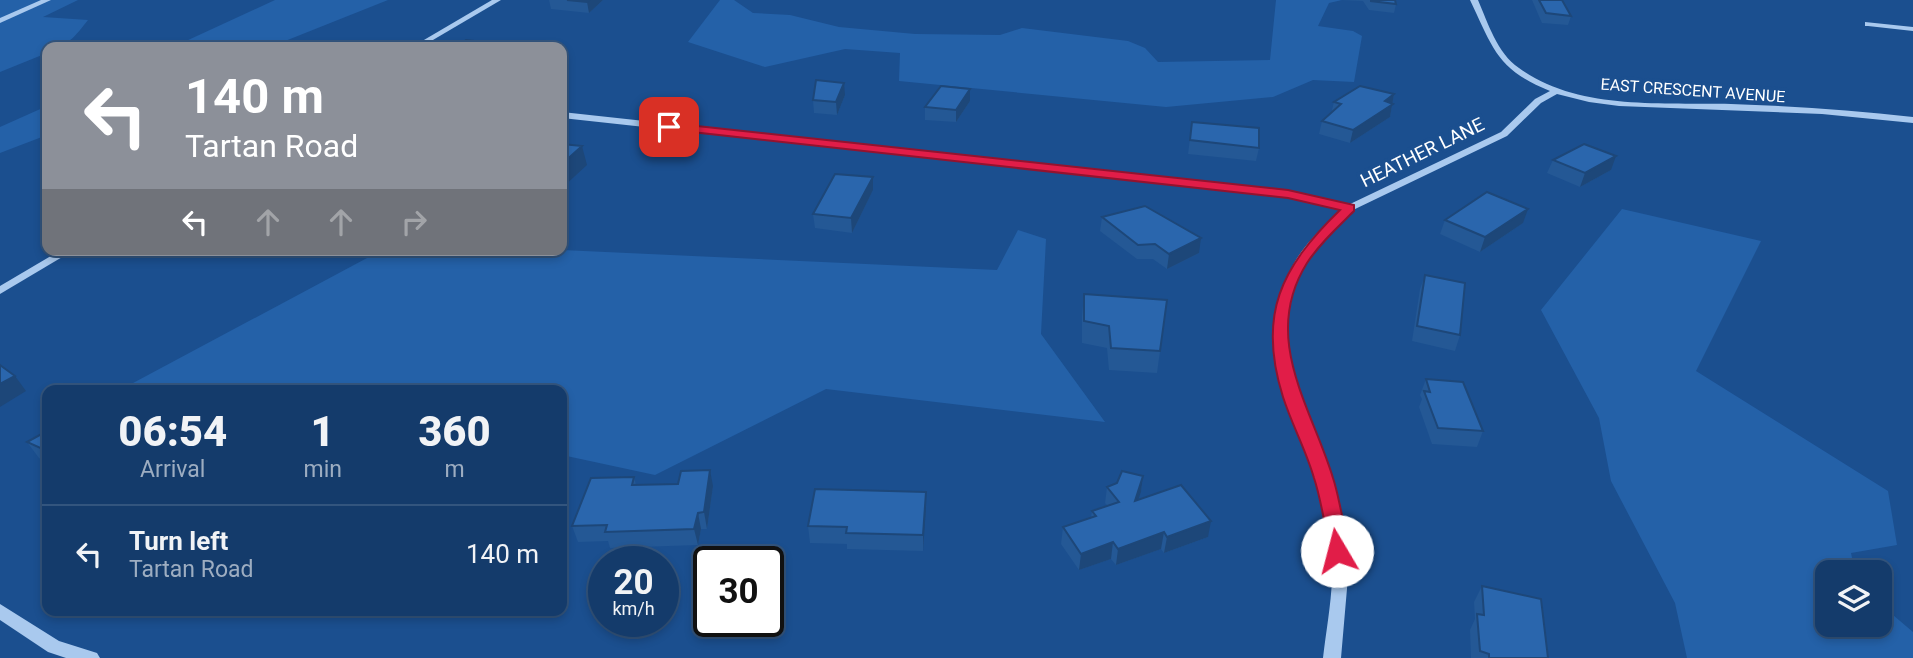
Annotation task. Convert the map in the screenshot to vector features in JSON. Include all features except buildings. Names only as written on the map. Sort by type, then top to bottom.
[{"type":"street","points":[[0,20],[47,0]]},
{"type":"street","points":[[425,42],[497,0]]},
{"type":"street","name":"EAST CRESCENT AVENUE","points":[[1474,0],[1510,65],[1528,78],[1558,90],[1623,102],[1861,114],[1913,120]]},
{"type":"street","points":[[1868,24],[1913,29]]},
{"type":"street","name":"HEATHER LANE","points":[[1332,658],[1340,577],[1335,525],[1324,477],[1291,397],[1282,357],[1281,322],[1287,291],[1299,264],[1317,240],[1349,208],[1504,134],[1538,101],[1558,90]]},
{"type":"street","points":[[567,116],[1288,194],[1349,208]]},
{"type":"street","points":[[0,291],[59,256]]},
{"type":"street","points":[[0,611],[54,647],[90,658]]},
{"type":"shaded area","points":[[0,0],[78,0],[43,17],[88,20],[75,36],[67,42],[42,42],[42,55],[0,72]]},
{"type":"shaded area","points":[[275,0],[388,0],[283,42],[184,42]]},
{"type":"shaded area","points":[[720,0],[734,0],[753,13],[790,15],[839,27],[915,34],[1000,35],[1022,28],[1128,41],[1145,48],[1158,62],[1270,60],[1276,0],[1342,0],[1329,3],[1318,26],[1353,31],[1362,36],[1354,82],[1313,80],[1273,97],[1166,107],[899,81],[900,53],[845,49],[765,67],[688,42]]},
{"type":"shaded area","points":[[42,108],[42,137],[0,153],[0,127]]},
{"type":"shaded area","points":[[1622,209],[1761,241],[1696,371],[1888,491],[1897,545],[1851,553],[1852,560],[1815,560],[1815,637],[1892,637],[1892,614],[1913,632],[1913,658],[1687,658],[1675,603],[1611,481],[1599,418],[1541,310]]},
{"type":"shaded area","points":[[1018,230],[1046,239],[1041,334],[1105,422],[826,389],[655,475],[567,456],[567,385],[129,385],[371,256],[567,256],[567,250],[997,270]]},
{"type":"route","points":[[669,127],[1288,194],[1349,208],[1317,240],[1299,264],[1287,291],[1281,322],[1282,357],[1291,397],[1324,477],[1335,525],[1337,551]]}]
